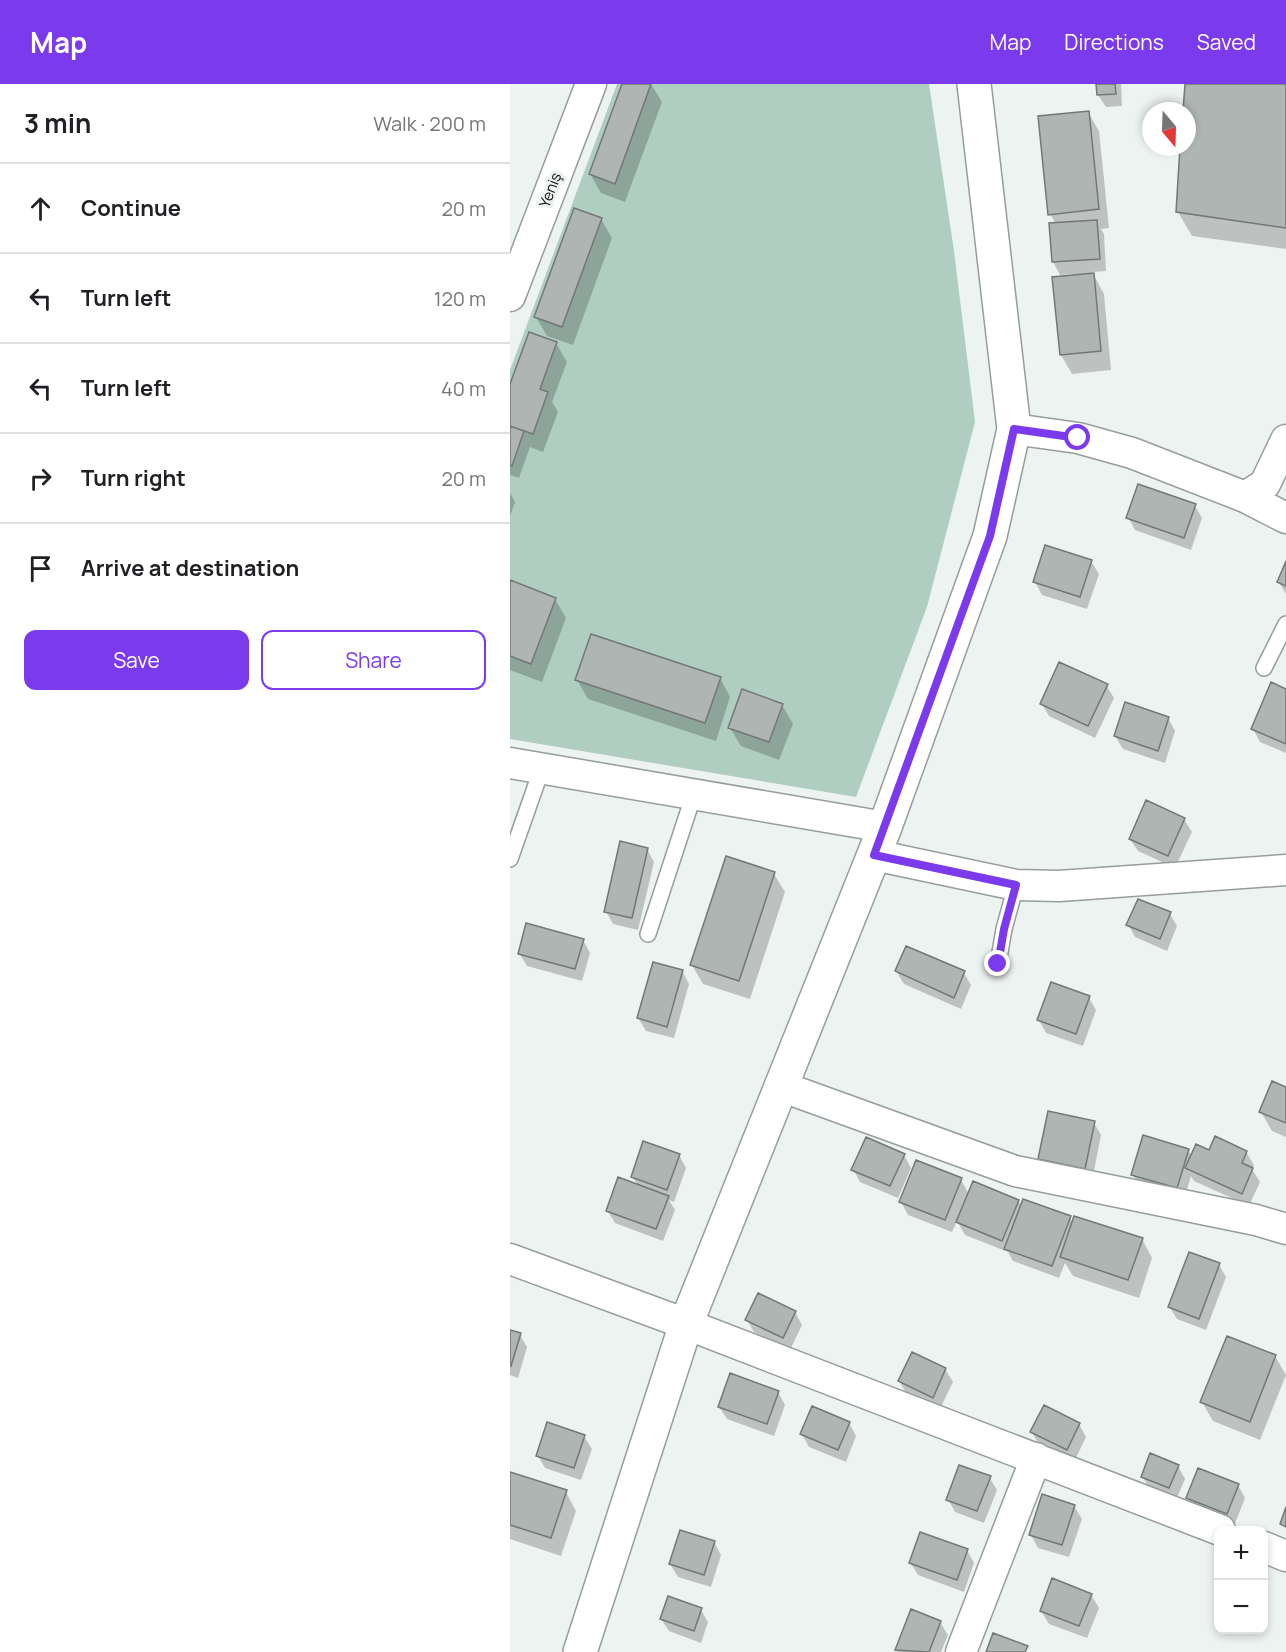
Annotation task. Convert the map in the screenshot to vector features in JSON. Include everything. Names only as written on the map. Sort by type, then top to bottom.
[{"type":"main road","points":[[580,1652],[686,1324],[880,841],[990,536],[1014,429],[974,84]]},
{"type":"street","name":"Yeniş","points":[[510,296],[591,84]]},
{"type":"street","points":[[1014,429],[1078,438],[1132,453],[1245,496],[1286,518]]},
{"type":"street","points":[[1245,496],[1265,483],[1286,440]]},
{"type":"street","points":[[510,763],[694,794],[880,841],[1016,885],[1059,886],[1286,870]]},
{"type":"street","points":[[780,1086],[1015,1171],[1256,1220],[1286,1229]]},
{"type":"street","points":[[510,1259],[686,1324],[1214,1528]]},
{"type":"street","points":[[961,1652],[1035,1458]]},
{"type":"street","points":[[1268,1549],[1286,1556]]},
{"type":"lane","points":[[1264,668],[1286,624]]},
{"type":"lane","points":[[510,859],[542,768]]},
{"type":"lane","points":[[648,934],[694,794]]},
{"type":"lane","points":[[998,964],[1004,929],[1016,885]]},
{"type":"green space","points":[[617,84],[929,84],[954,251],[975,422],[927,607],[856,797],[510,739],[510,370]]},
{"type":"building","points":[[622,84],[651,84],[615,184],[589,174]]},
{"type":"building","points":[[1096,84],[1115,84],[1116,94],[1097,95]]},
{"type":"building","points":[[1185,84],[1286,84],[1286,228],[1176,212],[1179,156],[1196,156],[1196,102],[1184,102]]},
{"type":"building","points":[[1089,111],[1099,209],[1048,215],[1038,116]]},
{"type":"building","points":[[574,208],[602,218],[562,327],[534,317]]},
{"type":"building","points":[[1097,220],[1100,259],[1052,262],[1049,223]]},
{"type":"building","points":[[1094,273],[1101,351],[1060,355],[1052,277]]},
{"type":"building","points":[[529,332],[557,342],[540,389],[548,392],[533,434],[510,426],[510,384]]},
{"type":"building","points":[[510,426],[524,431],[512,466],[510,465]]},
{"type":"building","points":[[1138,484],[1196,504],[1184,538],[1126,518]]},
{"type":"building","points":[[1045,545],[1092,560],[1080,597],[1033,582]]},
{"type":"building","points":[[1286,561],[1286,586],[1277,582]]},
{"type":"building","points":[[510,580],[556,598],[531,664],[510,656]]},
{"type":"building","points":[[591,634],[721,677],[705,723],[575,680]]},
{"type":"building","points":[[1059,662],[1108,684],[1088,726],[1040,704]]},
{"type":"building","points":[[1271,682],[1286,689],[1286,744],[1251,729]]},
{"type":"building","points":[[742,689],[783,704],[769,742],[728,728]]},
{"type":"building","points":[[1125,702],[1169,717],[1158,751],[1114,736]]},
{"type":"building","points":[[1146,800],[1185,818],[1168,856],[1129,839]]},
{"type":"building","points":[[620,841],[648,848],[632,918],[604,912]]},
{"type":"building","points":[[726,856],[775,872],[739,981],[690,965]]},
{"type":"building","points":[[1138,899],[1171,912],[1160,939],[1126,925]]},
{"type":"building","points":[[526,923],[584,939],[575,969],[518,954]]},
{"type":"building","points":[[906,946],[965,971],[954,998],[895,971]]},
{"type":"building","points":[[653,962],[683,970],[667,1027],[637,1018]]},
{"type":"building","points":[[1051,982],[1090,996],[1076,1034],[1037,1020]]},
{"type":"building","points":[[1272,1081],[1286,1087],[1286,1123],[1259,1112]]},
{"type":"building","points":[[1048,1111],[1095,1121],[1085,1169],[1038,1159]]},
{"type":"building","points":[[1143,1135],[1189,1149],[1177,1188],[1131,1175]]},
{"type":"building","points":[[1215,1136],[1247,1151],[1242,1163],[1253,1168],[1242,1194],[1185,1168],[1196,1144],[1209,1150]]},
{"type":"building","points":[[866,1137],[905,1154],[890,1186],[851,1170]]},
{"type":"building","points":[[643,1141],[680,1154],[667,1190],[631,1177]]},
{"type":"building","points":[[916,1160],[962,1178],[945,1220],[899,1202]]},
{"type":"building","points":[[618,1177],[669,1196],[656,1229],[606,1211]]},
{"type":"building","points":[[973,1181],[1019,1200],[1002,1241],[956,1222]]},
{"type":"building","points":[[1023,1199],[1071,1216],[1052,1266],[1004,1249]]},
{"type":"building","points":[[1074,1216],[1143,1238],[1128,1280],[1060,1257]]},
{"type":"building","points":[[1189,1252],[1220,1263],[1199,1319],[1168,1307]]},
{"type":"building","points":[[758,1293],[796,1311],[783,1338],[745,1320]]},
{"type":"building","points":[[510,1330],[521,1333],[511,1366],[510,1365]]},
{"type":"building","points":[[1227,1336],[1276,1355],[1250,1422],[1200,1402]]},
{"type":"building","points":[[912,1352],[946,1368],[933,1398],[898,1381]]},
{"type":"building","points":[[730,1373],[779,1391],[767,1424],[718,1407]]},
{"type":"building","points":[[1044,1405],[1080,1423],[1067,1450],[1030,1432]]},
{"type":"building","points":[[812,1406],[850,1422],[838,1450],[800,1434]]},
{"type":"building","points":[[547,1422],[585,1435],[574,1468],[536,1456]]},
{"type":"building","points":[[1150,1453],[1179,1465],[1169,1488],[1141,1477]]},
{"type":"building","points":[[959,1465],[991,1476],[977,1511],[946,1500]]},
{"type":"building","points":[[1198,1468],[1239,1484],[1227,1514],[1186,1498]]},
{"type":"building","points":[[510,1472],[567,1490],[551,1538],[510,1525]]},
{"type":"building","points":[[1042,1494],[1075,1505],[1062,1545],[1029,1535]]},
{"type":"building","points":[[1286,1507],[1286,1527],[1280,1524]]},
{"type":"building","points":[[680,1530],[715,1541],[704,1575],[669,1564]]},
{"type":"building","points":[[920,1532],[968,1549],[957,1580],[909,1563]]},
{"type":"building","points":[[1052,1578],[1092,1594],[1079,1626],[1040,1611]]},
{"type":"building","points":[[668,1596],[702,1608],[694,1631],[660,1619]]},
{"type":"building","points":[[911,1609],[941,1621],[929,1652],[895,1650]]},
{"type":"building","points":[[993,1633],[1028,1646],[1025,1652],[986,1652]]},
{"type":"route","points":[[998,964],[1004,929],[1016,885],[874,855],[990,536],[1014,429],[1078,438]]}]
